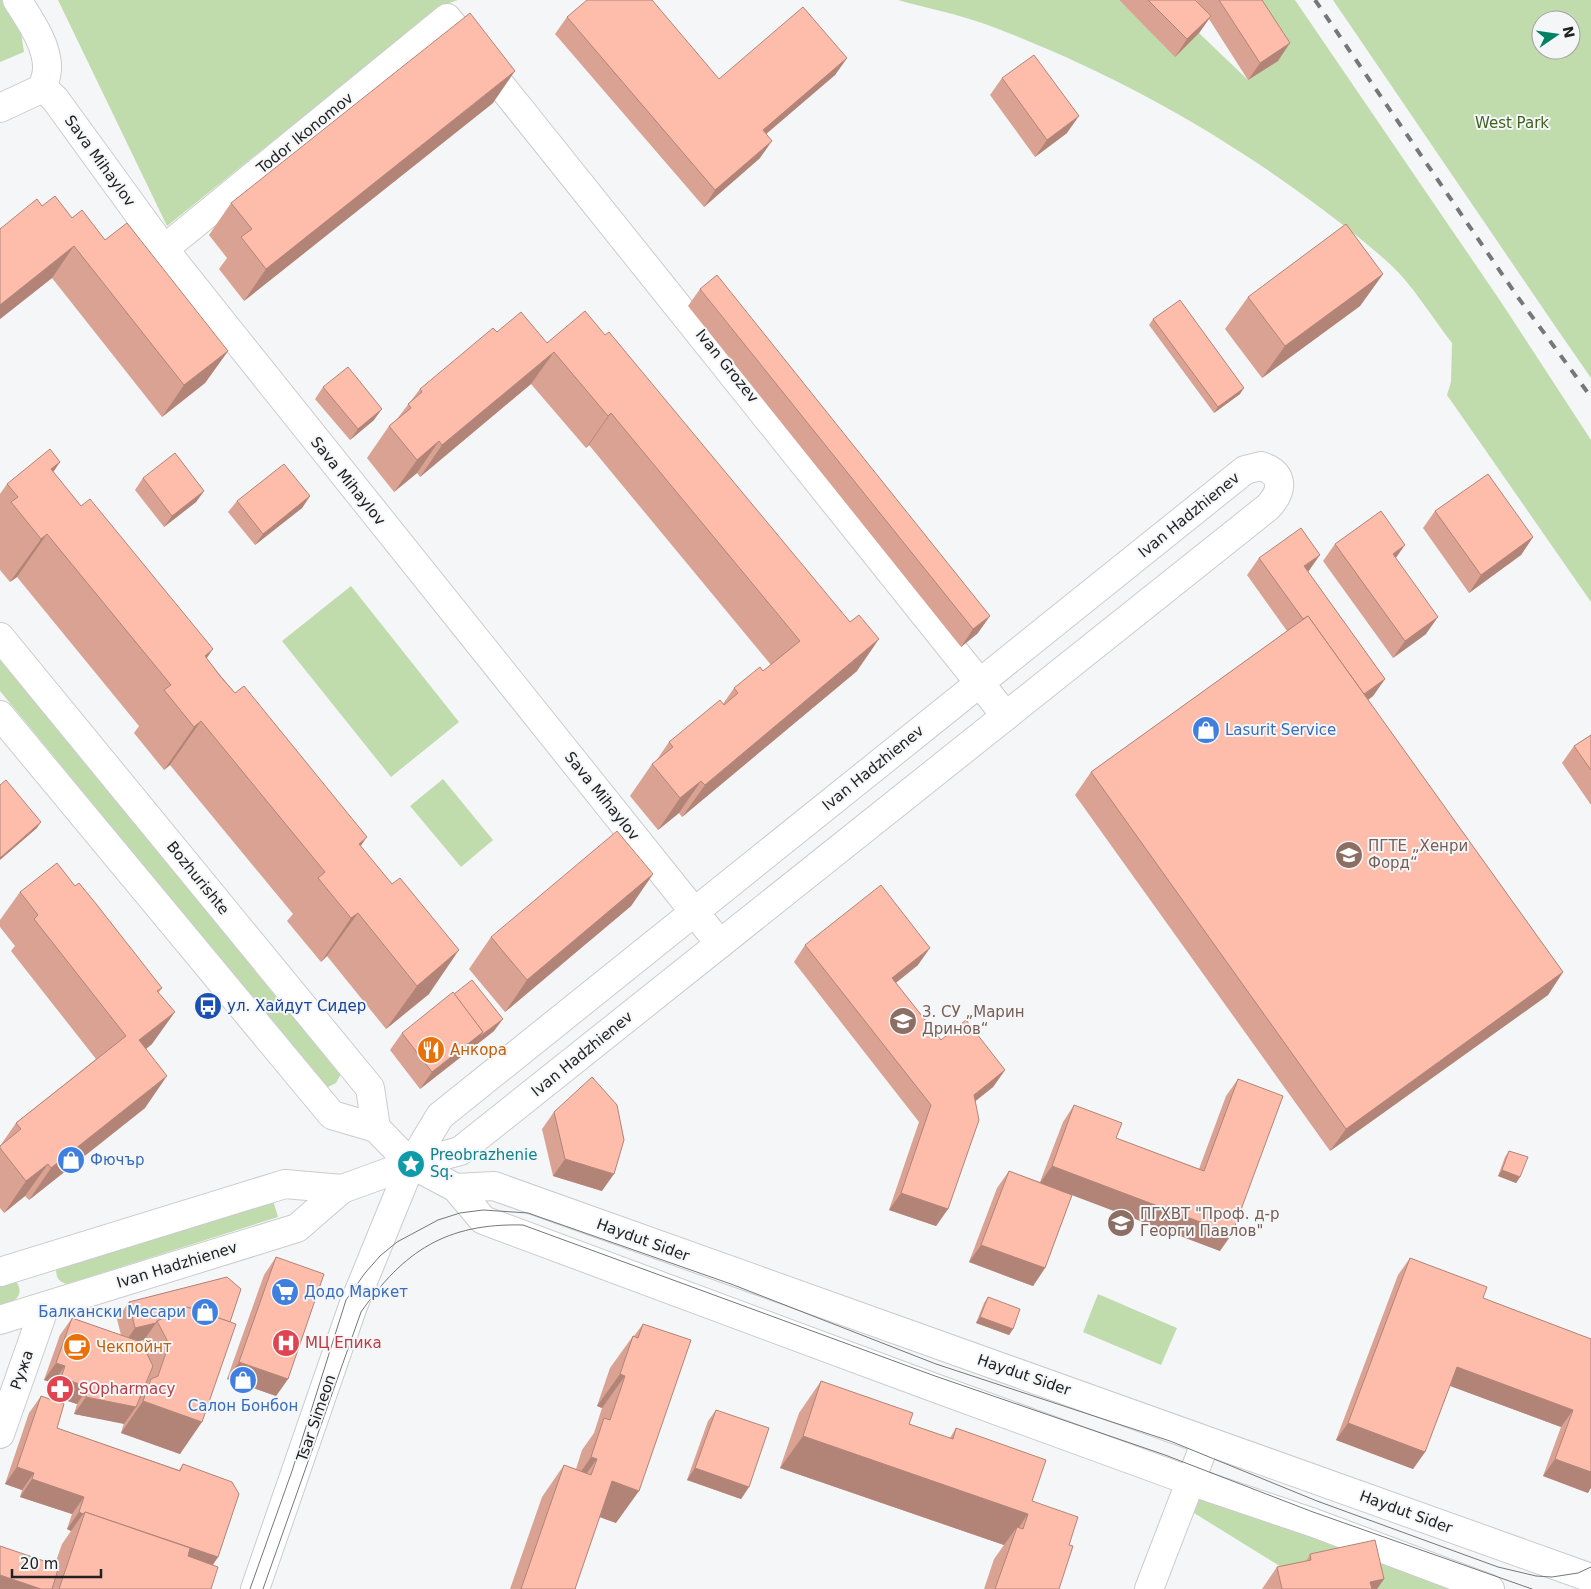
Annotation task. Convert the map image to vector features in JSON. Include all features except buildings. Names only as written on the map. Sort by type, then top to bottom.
[{"type":"street","points":[[0,108],[43,88],[47,68],[43,47],[17,0]]},
{"type":"street","name":"Todor Ikonomov","points":[[164,249],[447,18]]},
{"type":"street","name":"Ivan Grozev","points":[[447,18],[1006,716]]},
{"type":"street","name":"Sava Mihaylov","points":[[43,88],[55,99],[164,249],[720,944]]},
{"type":"street","name":"Ivan Hadzhienev","points":[[0,1320],[297,1228],[342,1189],[411,1164],[460,1151],[1268,507],[1277,498],[1279,490],[1279,481],[1275,474],[1261,466],[1245,470],[979,682],[440,1116],[411,1164]]},
{"type":"street","name":"Bozhurishte","points":[[0,637],[370,1088],[376,1128]]},
{"type":"street","points":[[0,715],[332,1115],[376,1128],[411,1164],[456,1188],[483,1220],[1190,1481],[1314,1523],[1490,1589]]},
{"type":"street","name":"Tsar Simeon","points":[[255,1589],[353,1306],[411,1164]]},
{"type":"street","name":"Ivan Hadzhienev","points":[[0,1272],[285,1184],[342,1189]]},
{"type":"street","name":"Haydut Sider","points":[[456,1188],[494,1186],[1591,1578]]},
{"type":"street","name":"Ружа","points":[[0,1434],[45,1306]]},
{"type":"street","points":[[1149,1589],[1206,1441]]},
{"type":"green space","points":[[0,0],[16,0],[24,52],[0,62]]},
{"type":"green space","points":[[58,0],[458,0],[441,6],[167,226]]},
{"type":"green space","points":[[898,0],[1119,0],[1175,56],[1199,33],[1248,80],[1239,0],[1295,0],[1501,302],[1591,440],[1591,602],[1447,395],[1451,382],[1452,343],[1408,283],[1381,256],[1337,220],[1266,169],[1190,121],[1150,99],[1069,58],[1027,40],[953,14]]},
{"type":"green space","name":"West Park","points":[[1333,0],[1591,0],[1591,378],[1555,326]]},
{"type":"green space","points":[[351,586],[459,722],[391,777],[282,641]]},
{"type":"green space","points":[[0,655],[342,1072],[336,1083],[326,1088],[0,691]]},
{"type":"green space","points":[[443,779],[493,840],[461,867],[410,806]]},
{"type":"green space","points":[[271,1194],[278,1217],[67,1284],[61,1282],[57,1276],[56,1268]]},
{"type":"green space","points":[[15,1280],[20,1290],[17,1298],[10,1304],[0,1308],[0,1281]]},
{"type":"green space","points":[[1098,1294],[1177,1328],[1161,1365],[1083,1332]]},
{"type":"green space","points":[[1198,1494],[1462,1589],[1317,1589],[1194,1513]]},
{"type":"tram line","points":[[250,1589],[292,1471],[346,1300],[365,1273],[380,1256],[397,1242],[438,1220],[460,1213],[483,1210],[528,1213],[731,1284],[936,1364],[1170,1441],[1317,1501],[1498,1567],[1536,1576],[1552,1577],[1578,1573],[1591,1567]]},
{"type":"tram line","points":[[263,1589],[361,1312],[394,1272],[429,1245],[471,1229],[523,1225],[935,1376],[1165,1455],[1313,1512],[1532,1589]]},
{"type":"railway","points":[[1315,0],[1517,296],[1591,397]]},
{"type":"place","name":"Lasurit Service","points":[[1206,730]]},
{"type":"place","name":"ПГТЕ „Хенри Форд“","points":[[1349,855]]},
{"type":"place","name":"ул. Хайдут Сидер","points":[[208,1006]]},
{"type":"place","name":"3. СУ „Марин Дринов“","points":[[903,1021]]},
{"type":"place","name":"Анкора","points":[[431,1050]]},
{"type":"place","name":"Фючър","points":[[71,1160]]},
{"type":"place","name":"Preobrazhenie Sq.","points":[[411,1164]]},
{"type":"place","name":"ПГХВТ \"Проф. д-р Георги Павлов\"","points":[[1121,1223]]},
{"type":"place","name":"Додо Маркет","points":[[285,1292]]},
{"type":"place","name":"Балкански Месари","points":[[205,1312]]},
{"type":"place","name":"МЦ Епика","points":[[286,1343]]},
{"type":"place","name":"Чекпойнт","points":[[77,1347]]},
{"type":"place","name":"Салон Бонбон","points":[[243,1380]]},
{"type":"place","name":"SOpharmacy","points":[[60,1389]]}]
